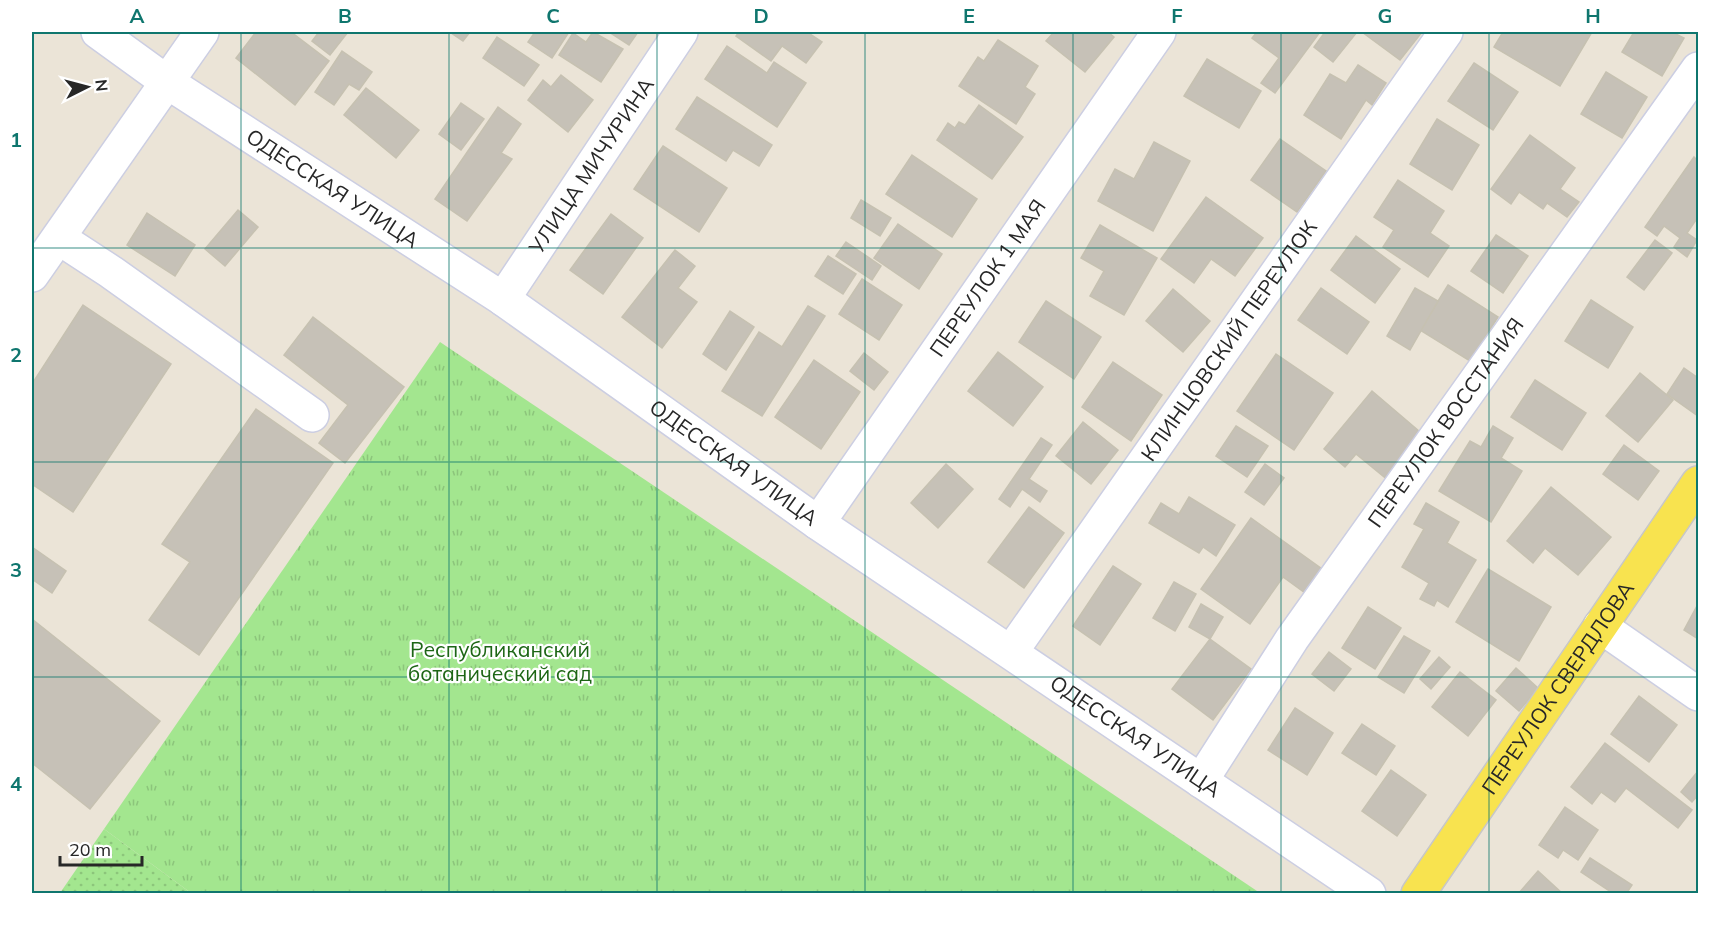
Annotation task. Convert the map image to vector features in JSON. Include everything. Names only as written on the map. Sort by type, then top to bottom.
[{"type":"main road","name":"ПЕРЕУЛОК СВЕРДЛОВА","points":[[1418,894],[1698,483]]},
{"type":"street","name":"ОДЕССКАЯ УЛИЦА","points":[[98,32],[167,82],[503,299],[818,523],[1369,894]]},
{"type":"street","points":[[32,275],[202,32]]},
{"type":"street","name":"УЛИЦА МИЧУРИНА","points":[[503,299],[681,32]]},
{"type":"street","name":"КЛИНЦОВСКИЙ ПЕРЕУЛОК","points":[[1011,652],[1446,32]]},
{"type":"street","name":"ПЕРЕУЛОК 1 МАЯ","points":[[818,523],[1147,36]]},
{"type":"street","name":"ПЕРЕУЛОК ВОССТАНИЯ","points":[[1201,781],[1293,639],[1698,69]]},
{"type":"street","points":[[59,238],[111,272],[312,415]]},
{"type":"street","points":[[1600,626],[1698,694]]},
{"type":"green space","name":"Республиканский ботанический сад","points":[[440,342],[1260,893],[191,893],[104,829]]},
{"type":"green space","points":[[104,829],[191,893],[60,893]]},
{"type":"building","points":[[256,32],[291,32],[329,61],[295,105],[236,58]]},
{"type":"building","points":[[319,32],[348,32],[330,55],[312,41]]},
{"type":"building","points":[[452,32],[470,32],[463,41]]},
{"type":"building","points":[[535,32],[569,32],[552,58],[528,42]]},
{"type":"building","points":[[593,32],[623,49],[601,82],[559,55],[573,33],[586,42]]},
{"type":"building","points":[[609,32],[638,32],[629,45]]},
{"type":"building","points":[[739,32],[807,32],[822,42],[806,63],[782,46],[771,61],[736,36]]},
{"type":"building","points":[[1054,32],[1108,32],[1114,37],[1085,72],[1046,41]]},
{"type":"building","points":[[1257,32],[1320,32],[1275,93],[1261,83],[1279,58],[1252,38]]},
{"type":"building","points":[[1325,32],[1357,32],[1333,62],[1314,47]]},
{"type":"building","points":[[1362,32],[1422,32],[1400,60]]},
{"type":"building","points":[[1503,32],[1592,32],[1560,86],[1494,47]]},
{"type":"building","points":[[1634,32],[1672,32],[1684,38],[1662,76],[1622,52]]},
{"type":"building","points":[[497,37],[539,65],[524,86],[483,58]]},
{"type":"building","points":[[998,40],[1038,66],[1025,87],[1035,94],[1016,124],[959,86],[978,57],[984,61]]},
{"type":"building","points":[[727,46],[767,73],[774,62],[806,83],[777,127],[705,79]]},
{"type":"building","points":[[342,51],[372,72],[359,90],[349,84],[334,105],[315,92]]},
{"type":"building","points":[[1207,59],[1261,91],[1239,128],[1184,96]]},
{"type":"building","points":[[1474,63],[1518,92],[1493,130],[1448,101]]},
{"type":"building","points":[[1358,65],[1386,83],[1372,105],[1366,100],[1341,139],[1304,115],[1330,74],[1346,83]]},
{"type":"building","points":[[1606,72],[1647,97],[1622,138],[1581,114]]},
{"type":"building","points":[[561,75],[593,100],[568,132],[528,100],[543,80],[551,87]]},
{"type":"building","points":[[366,88],[419,130],[396,158],[344,115]]},
{"type":"building","points":[[697,97],[772,145],[759,166],[733,150],[726,161],[676,129]]},
{"type":"building","points":[[461,103],[484,119],[461,150],[439,134]]},
{"type":"building","points":[[979,105],[1023,137],[992,179],[937,140],[948,123],[955,128],[959,122],[965,125]]},
{"type":"building","points":[[498,107],[521,124],[501,153],[512,159],[467,221],[435,199]]},
{"type":"building","points":[[1437,119],[1479,145],[1452,190],[1410,164]]},
{"type":"building","points":[[1530,135],[1575,168],[1560,189],[1579,202],[1567,217],[1547,203],[1543,209],[1519,192],[1511,204],[1491,189]]},
{"type":"building","points":[[1280,139],[1326,171],[1297,212],[1251,180]]},
{"type":"building","points":[[1154,142],[1190,161],[1153,231],[1098,201],[1115,169],[1134,179]]},
{"type":"building","points":[[663,146],[727,188],[699,232],[634,189]]},
{"type":"building","points":[[912,155],[977,199],[952,237],[886,194]]},
{"type":"building","points":[[1694,157],[1698,161],[1698,217],[1687,233],[1697,240],[1687,257],[1674,247],[1680,238],[1664,226],[1657,236],[1645,227]]},
{"type":"building","points":[[1398,180],[1444,211],[1430,233],[1449,246],[1428,277],[1383,247],[1394,230],[1374,217]]},
{"type":"building","points":[[1206,197],[1263,238],[1235,276],[1211,259],[1194,283],[1161,259]]},
{"type":"building","points":[[861,200],[891,218],[880,236],[851,218]]},
{"type":"building","points":[[238,210],[258,227],[225,266],[205,249]]},
{"type":"building","points":[[147,213],[195,245],[175,276],[127,245]]},
{"type":"building","points":[[611,214],[643,238],[603,294],[570,270]]},
{"type":"building","points":[[898,224],[942,254],[919,289],[874,258]]},
{"type":"building","points":[[1100,225],[1157,258],[1124,315],[1090,296],[1104,271],[1081,258]]},
{"type":"building","points":[[1496,235],[1528,256],[1503,293],[1471,271]]},
{"type":"building","points":[[1356,236],[1400,269],[1375,303],[1331,270]]},
{"type":"building","points":[[1655,240],[1672,253],[1644,290],[1627,277]]},
{"type":"building","points":[[846,242],[881,266],[872,280],[836,256]]},
{"type":"building","points":[[675,250],[695,266],[678,288],[697,302],[662,348],[622,317]]},
{"type":"building","points":[[828,256],[856,274],[843,294],[815,276]]},
{"type":"building","points":[[862,279],[902,305],[879,340],[839,314]]},
{"type":"building","points":[[1448,285],[1498,317],[1470,361],[1420,330]]},
{"type":"building","points":[[1321,288],[1369,322],[1347,354],[1298,320]]},
{"type":"building","points":[[1415,288],[1438,301],[1410,350],[1387,336]]},
{"type":"building","points":[[1173,289],[1210,321],[1183,352],[1146,321]]},
{"type":"building","points":[[1591,300],[1633,327],[1608,368],[1565,341]]},
{"type":"building","points":[[1046,301],[1101,337],[1074,379],[1019,342]]},
{"type":"building","points":[[83,305],[171,364],[73,512],[32,484],[32,384]]},
{"type":"building","points":[[808,306],[825,316],[762,416],[722,391],[759,332],[782,347]]},
{"type":"building","points":[[730,311],[754,327],[726,370],[703,354]]},
{"type":"building","points":[[313,317],[404,387],[345,463],[319,443],[348,405],[284,355]]},
{"type":"building","points":[[998,352],[1043,387],[1013,426],[968,391]]},
{"type":"building","points":[[864,353],[888,372],[874,390],[850,371]]},
{"type":"building","points":[[1276,354],[1333,393],[1294,450],[1237,411]]},
{"type":"building","points":[[814,360],[860,392],[821,449],[775,417]]},
{"type":"building","points":[[1113,362],[1162,395],[1131,441],[1082,407]]},
{"type":"building","points":[[1684,368],[1698,378],[1698,416],[1667,394]]},
{"type":"building","points":[[1640,373],[1673,400],[1638,442],[1606,416]]},
{"type":"building","points":[[1535,380],[1586,413],[1562,450],[1511,417]]},
{"type":"building","points":[[1372,391],[1426,437],[1389,481],[1356,454],[1345,467],[1324,449]]},
{"type":"building","points":[[256,409],[333,463],[199,655],[149,620],[190,562],[162,544]]},
{"type":"building","points":[[1083,422],[1118,450],[1091,484],[1056,456]]},
{"type":"building","points":[[1236,426],[1268,446],[1247,477],[1216,456]]},
{"type":"building","points":[[1493,426],[1513,438],[1501,458],[1522,471],[1491,522],[1439,491],[1470,441],[1481,447]]},
{"type":"building","points":[[1041,438],[1052,445],[1029,479],[1047,491],[1040,502],[1022,489],[1010,507],[999,499]]},
{"type":"building","points":[[1624,445],[1659,471],[1638,500],[1603,474]]},
{"type":"building","points":[[946,464],[973,489],[938,528],[911,503]]},
{"type":"building","points":[[1265,464],[1284,478],[1264,505],[1245,492]]},
{"type":"building","points":[[1551,487],[1611,537],[1578,575],[1545,548],[1533,563],[1507,541]]},
{"type":"building","points":[[1189,497],[1235,525],[1216,556],[1203,547],[1199,553],[1149,523],[1161,503],[1179,514]]},
{"type":"building","points":[[1426,503],[1459,522],[1447,543],[1476,560],[1448,607],[1437,600],[1434,606],[1420,599],[1429,583],[1402,567],[1424,529],[1414,524]]},
{"type":"building","points":[[1029,507],[1064,533],[1024,588],[988,562]]},
{"type":"building","points":[[1251,518],[1329,574],[1312,598],[1283,577],[1250,624],[1201,589]]},
{"type":"building","points":[[32,547],[66,571],[52,593],[32,579]]},
{"type":"building","points":[[1113,566],[1141,584],[1100,645],[1073,626]]},
{"type":"building","points":[[1488,569],[1551,607],[1519,661],[1456,622]]},
{"type":"building","points":[[1174,582],[1196,594],[1175,631],[1153,618]]},
{"type":"building","points":[[1201,604],[1223,617],[1210,639],[1189,627]]},
{"type":"building","points":[[1698,604],[1698,639],[1684,630]]},
{"type":"building","points":[[1368,607],[1401,628],[1375,669],[1342,648]]},
{"type":"building","points":[[32,619],[160,721],[90,809],[32,763]]},
{"type":"building","points":[[1404,636],[1430,651],[1404,693],[1378,677]]},
{"type":"building","points":[[1210,639],[1251,669],[1213,720],[1172,689]]},
{"type":"building","points":[[1329,652],[1351,669],[1334,691],[1312,674]]},
{"type":"building","points":[[1439,657],[1450,667],[1431,689],[1420,679]]},
{"type":"building","points":[[1516,668],[1538,688],[1519,711],[1496,691]]},
{"type":"building","points":[[1460,672],[1496,700],[1468,736],[1432,707]]},
{"type":"building","points":[[1639,696],[1677,725],[1649,762],[1611,734]]},
{"type":"building","points":[[1295,708],[1333,733],[1307,775],[1268,750]]},
{"type":"building","points":[[1362,724],[1395,746],[1376,775],[1342,753]]},
{"type":"building","points":[[1605,743],[1692,810],[1678,828],[1626,788],[1615,802],[1601,792],[1592,804],[1571,787]]},
{"type":"building","points":[[1391,770],[1426,795],[1397,836],[1362,811]]},
{"type":"building","points":[[1698,771],[1698,795],[1692,802],[1681,792]]},
{"type":"building","points":[[1565,807],[1598,830],[1578,860],[1563,850],[1558,858],[1539,845]]},
{"type":"building","points":[[1590,858],[1632,885],[1626,894],[1614,894],[1581,872]]},
{"type":"building","points":[[1538,871],[1563,894],[1518,894]]}]
